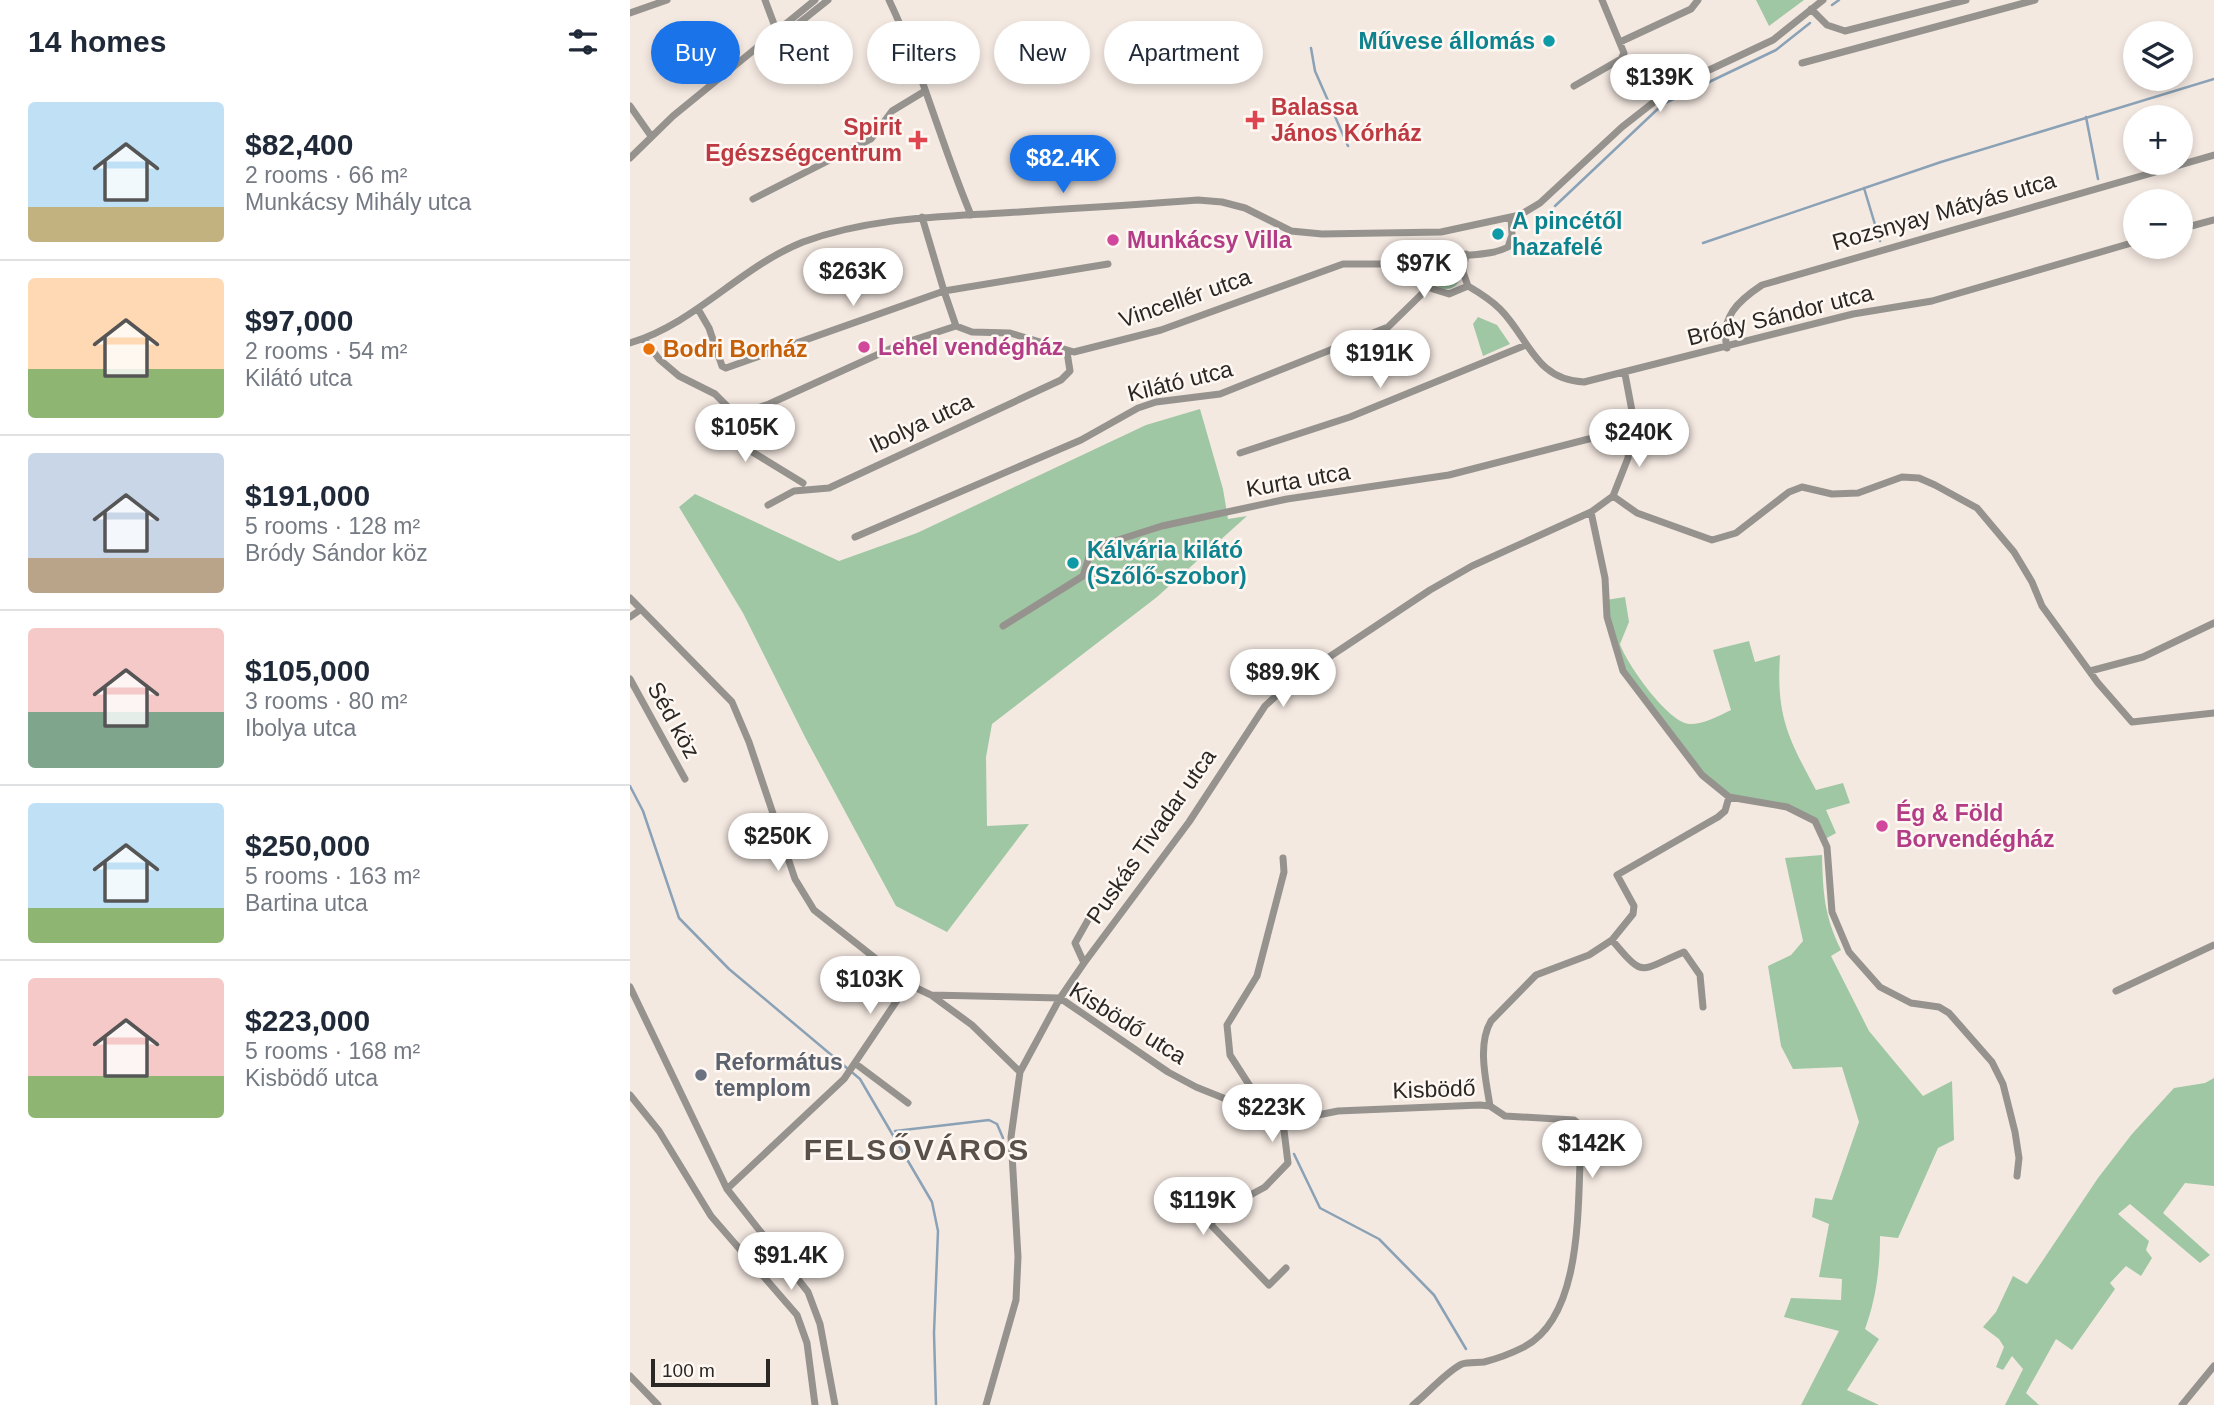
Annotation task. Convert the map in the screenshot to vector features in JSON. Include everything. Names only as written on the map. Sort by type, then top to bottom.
[{"type":"street","points":[[630,13],[667,0]]},
{"type":"street","points":[[765,0],[773,21]]},
{"type":"street","points":[[790,21],[815,0]]},
{"type":"street","points":[[802,21],[828,0]]},
{"type":"street","points":[[889,0],[906,36],[971,215]]},
{"type":"street","points":[[1574,86],[1621,59],[1624,52],[1602,0]]},
{"type":"street","points":[[630,343],[644,339],[698,309],[758,264],[801,243],[861,225],[922,217],[1198,200],[1245,208],[1291,231],[1322,234],[1441,232],[1511,218],[1539,203],[1622,127],[1673,87],[1773,40],[1824,0]]},
{"type":"street","points":[[1811,9],[1827,25],[1845,31],[1966,0]]},
{"type":"street","points":[[1802,63],[2035,0]]},
{"type":"street","points":[[1620,42],[1691,9],[1698,1]]},
{"type":"street","points":[[630,158],[651,136],[754,51]]},
{"type":"street","points":[[753,199],[871,139],[892,111],[925,91]]},
{"type":"street","points":[[630,106],[651,136]]},
{"type":"street","name":"Rozsnyay Mátyás utca","points":[[1727,348],[1725,337],[1730,312],[1762,285],[2214,155]]},
{"type":"street","points":[[922,217],[956,326]]},
{"type":"street","name":"Vincellér utca","points":[[1071,352],[1161,330],[1343,264],[1431,264],[1443,258],[1496,251],[1508,247],[1512,236],[1511,218]]},
{"type":"street","points":[[2193,226],[2214,220]]},
{"type":"street","name":"Bródy Sándor utca","points":[[1468,286],[1501,310],[1540,365],[1569,382],[1625,374],[1853,314],[1945,298],[2123,246]]},
{"type":"street","points":[[1431,264],[1427,271],[1430,286],[1438,292],[1449,294],[1468,286],[1463,272],[1466,254]]},
{"type":"street","points":[[698,309],[709,328],[722,366],[726,368],[944,291],[1108,264]]},
{"type":"street","name":"Kilátó utca","points":[[855,537],[1081,439],[1138,408],[1156,402],[1220,394],[1388,327],[1430,286]]},
{"type":"street","points":[[729,408],[749,411],[769,404],[901,344],[956,326],[972,332],[1010,333],[1071,352]]},
{"type":"street","points":[[644,339],[659,359],[679,376],[715,394],[729,408],[741,442],[803,483]]},
{"type":"street","points":[[1240,453],[1350,417],[1526,345]]},
{"type":"street","name":"Ibolya utca","points":[[768,505],[794,491],[829,488],[1061,380],[1070,371],[1071,352]]},
{"type":"street","points":[[1625,374],[1632,411],[1631,432],[1628,458],[1614,496],[1637,513],[1712,540],[1736,533],[1789,492],[1802,487],[1846,494],[1902,477],[1919,478],[1977,508],[2014,552],[2032,582],[2042,606],[2132,722],[2214,713]]},
{"type":"street","name":"Kurta utca","points":[[1003,626],[1083,576],[1089,557],[1099,546],[1163,526],[1287,499],[1449,475],[1608,434],[1631,432]]},
{"type":"street","name":"Puskás Tivadar utca","points":[[1020,1072],[1060,998],[1189,822],[1265,706],[1290,683],[1472,566],[1591,512],[1614,496]]},
{"type":"street","points":[[1591,512],[1605,578],[1607,617],[1623,671],[1702,775],[1728,797],[1787,807],[1815,821],[1827,847],[1832,912],[1849,952],[1880,987],[1911,1003],[1939,1007],[1949,1013],[1992,1062],[2003,1084],[2015,1132],[2019,1158],[2017,1176]]},
{"type":"street","points":[[630,598],[732,702],[749,742],[795,879],[814,910],[908,985],[930,995],[972,1025],[1020,1072],[1012,1138],[1018,1257],[1016,1300],[986,1405]]},
{"type":"street","points":[[630,617],[640,610]]},
{"type":"street","points":[[2090,671],[2143,657],[2214,623]]},
{"type":"street","name":"Séd köz","points":[[630,679],[685,779]]},
{"type":"street","points":[[1490,1106],[1484,1063],[1486,1030],[1491,1021],[1536,975],[1589,955],[1612,940],[1633,914],[1633,906],[1617,875],[1718,817],[1725,811],[1728,797]]},
{"type":"street","points":[[1252,1108],[1255,1094],[1230,1055],[1227,1025],[1257,976],[1284,872],[1283,859]]},
{"type":"street","points":[[1084,963],[1075,943],[1088,920]]},
{"type":"street","points":[[1612,940],[1635,968],[1642,970],[1684,952],[1700,975],[1703,1007]]},
{"type":"street","points":[[2116,991],[2214,945]]},
{"type":"street","points":[[727,1189],[844,1079],[908,985]]},
{"type":"street","points":[[630,987],[727,1189],[808,1292],[820,1324],[835,1405]]},
{"type":"street","name":"Kisbödő utca","points":[[930,995],[1060,998],[1168,1072],[1196,1087],[1283,1122]]},
{"type":"street","points":[[856,1064],[908,1103]]},
{"type":"street","points":[[630,1095],[659,1132],[711,1216],[797,1315],[807,1343],[816,1405]]},
{"type":"street","name":"Kisbödő","points":[[1283,1122],[1338,1111],[1490,1106],[1505,1116],[1574,1120],[1579,1124],[1581,1140],[1571,1273],[1562,1301],[1550,1323],[1532,1342],[1484,1362],[1462,1364],[1413,1405]]},
{"type":"street","points":[[1283,1122],[1288,1163],[1265,1187],[1212,1216],[1212,1226],[1269,1285],[1286,1268]]},
{"type":"street","points":[[2182,1405],[2214,1366]]},
{"type":"street","points":[[630,1376],[658,1405]]},
{"type":"green space","points":[[1756,0],[1804,0],[1769,26]]},
{"type":"green space","points":[[1446,261],[1456,265],[1460,275],[1456,285],[1446,289],[1436,285],[1432,275],[1436,265]]},
{"type":"green space","points":[[1478,317],[1497,325],[1510,344],[1483,356],[1473,324]]},
{"type":"green space","points":[[1200,409],[1223,489],[1228,519],[1247,516],[1157,597],[992,724],[986,757],[987,826],[1029,824],[947,932],[896,906],[806,739],[743,613],[679,507],[695,494],[839,561],[917,533],[1146,425]]},
{"type":"green space","points":[[1625,597],[1629,622],[1620,644],[1624,653],[1649,691],[1681,721],[1701,723],[1731,710],[1713,650],[1749,641],[1755,662],[1780,655],[1782,710],[1798,755],[1816,790],[1843,783],[1850,803],[1826,810],[1836,833],[1825,839],[1804,813],[1729,797],[1702,775],[1623,671],[1606,600]]},
{"type":"green space","points":[[1822,855],[1826,904],[1841,950],[1831,956],[1869,1031],[1923,1096],[1952,1081],[1954,1140],[1938,1148],[1898,1238],[1880,1236],[1877,1283],[1865,1329],[1879,1339],[1847,1390],[1879,1405],[1801,1405],[1839,1331],[1784,1317],[1791,1298],[1841,1300],[1842,1279],[1819,1277],[1829,1224],[1812,1217],[1815,1198],[1832,1200],[1859,1122],[1842,1067],[1793,1069],[1781,1046],[1768,966],[1791,955],[1803,941],[1785,858]]},
{"type":"green space","points":[[2214,1078],[2214,1186],[2185,1183],[2163,1213],[2210,1255],[2200,1263],[2130,1204],[2118,1214],[2149,1241],[2146,1250],[2152,1258],[2141,1276],[2126,1266],[2110,1283],[2115,1289],[2072,1350],[2056,1339],[2026,1393],[2039,1405],[2005,1405],[2023,1369],[2012,1356],[2003,1370],[1996,1367],[2004,1347],[1999,1339],[1983,1327],[1996,1312],[2013,1276],[2027,1284],[2098,1178],[2132,1134],[2174,1088],[2205,1083]]},
{"type":"waterway","points":[[1832,5],[1839,0]]},
{"type":"waterway","points":[[1555,206],[1663,104],[1776,50],[1810,23]]},
{"type":"waterway","points":[[1311,48],[1315,71],[1348,146]]},
{"type":"waterway","points":[[1703,243],[1941,162],[2214,79]]},
{"type":"waterway","points":[[2086,117],[2098,179]]},
{"type":"waterway","points":[[1864,188],[1880,241]]},
{"type":"waterway","points":[[630,786],[643,811],[679,918],[729,969],[860,1079],[932,1202],[938,1231],[934,1333],[936,1405]]},
{"type":"waterway","points":[[895,1131],[989,1120],[997,1124],[1003,1138]]},
{"type":"waterway","points":[[1294,1154],[1320,1208],[1379,1239],[1434,1295],[1466,1349]]},
{"type":"place","name":"Művese állomás","points":[[1549,41]]},
{"type":"place","name":"Balassa János Kórház","points":[[1255,120]]},
{"type":"place","name":"Spirit Egészségcentrum","points":[[918,140]]},
{"type":"place","name":"A pincétől hazafelé","points":[[1498,234]]},
{"type":"place","name":"Munkácsy Villa","points":[[1113,240]]},
{"type":"place","name":"Lehel vendégház","points":[[864,347]]},
{"type":"place","name":"Bodri Borház","points":[[649,349]]},
{"type":"place","name":"Kálvária kilátó (Szőlő-szobor)","points":[[1073,563]]},
{"type":"place","name":"Ég & Föld Borvendégház","points":[[1882,826]]},
{"type":"place","name":"Református templom","points":[[701,1075]]},
{"type":"district","name":"FELSŐVÁROS","points":[[917,1149]]}]
